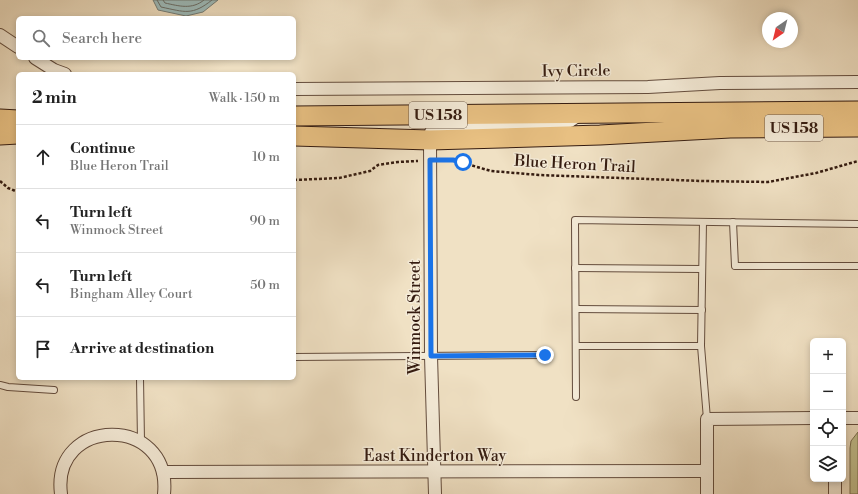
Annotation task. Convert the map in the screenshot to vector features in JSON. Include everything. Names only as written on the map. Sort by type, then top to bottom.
[{"type":"main road","name":"US 158","points":[[296,116],[858,111]]},
{"type":"main road","points":[[0,119],[16,120]]},
{"type":"main road","name":"US 158","points":[[296,136],[430,140],[600,135],[730,128],[858,127]]},
{"type":"main road","points":[[0,135],[16,134]]},
{"type":"street","points":[[0,35],[16,46]]},
{"type":"street","points":[[38,60],[60,72]]},
{"type":"street","name":"Ivy Circle","points":[[296,89],[648,87],[720,83],[858,82]]},
{"type":"street","points":[[430,140],[433,129],[559,124],[570,121],[582,114]]},
{"type":"street","name":"Winmock Street","points":[[430,140],[431,356],[435,494]]},
{"type":"street","points":[[707,494],[707,419],[810,418]]},
{"type":"street","points":[[846,418],[858,418]]},
{"type":"street","points":[[61,494],[60,487],[63,468],[72,452],[87,440],[96,436],[115,434],[124,435],[141,442],[155,456],[163,472],[165,485],[164,494]]},
{"type":"street","name":"East Kinderton Way","points":[[163,472],[707,471]]},
{"type":"street","points":[[834,482],[835,494]]},
{"type":"lane","points":[[576,397],[575,220],[858,224]]},
{"type":"lane","points":[[703,222],[701,346],[707,419]]},
{"type":"lane","points":[[733,222],[735,266],[858,266]]},
{"type":"lane","points":[[575,268],[702,269]]},
{"type":"lane","points":[[576,309],[702,310]]},
{"type":"lane","points":[[576,346],[701,346]]},
{"type":"lane","points":[[296,357],[545,355]]},
{"type":"lane","points":[[140,380],[141,442]]},
{"type":"lane","points":[[0,385],[8,387],[54,390]]},
{"type":"path","name":"Blue Heron Trail","points":[[296,180],[339,178],[370,171],[378,165],[398,162],[453,160],[491,171],[538,175],[768,182],[816,173],[858,161]]},
{"type":"path","points":[[0,181],[8,188],[16,191]]},
{"type":"shaded area","points":[[858,432],[858,494],[850,494],[850,448],[851,441]]},
{"type":"water","points":[[153,0],[218,0],[203,12],[186,16],[158,10]]},
{"type":"route","points":[[463,162],[453,160],[430,160],[431,356],[545,355]]}]
